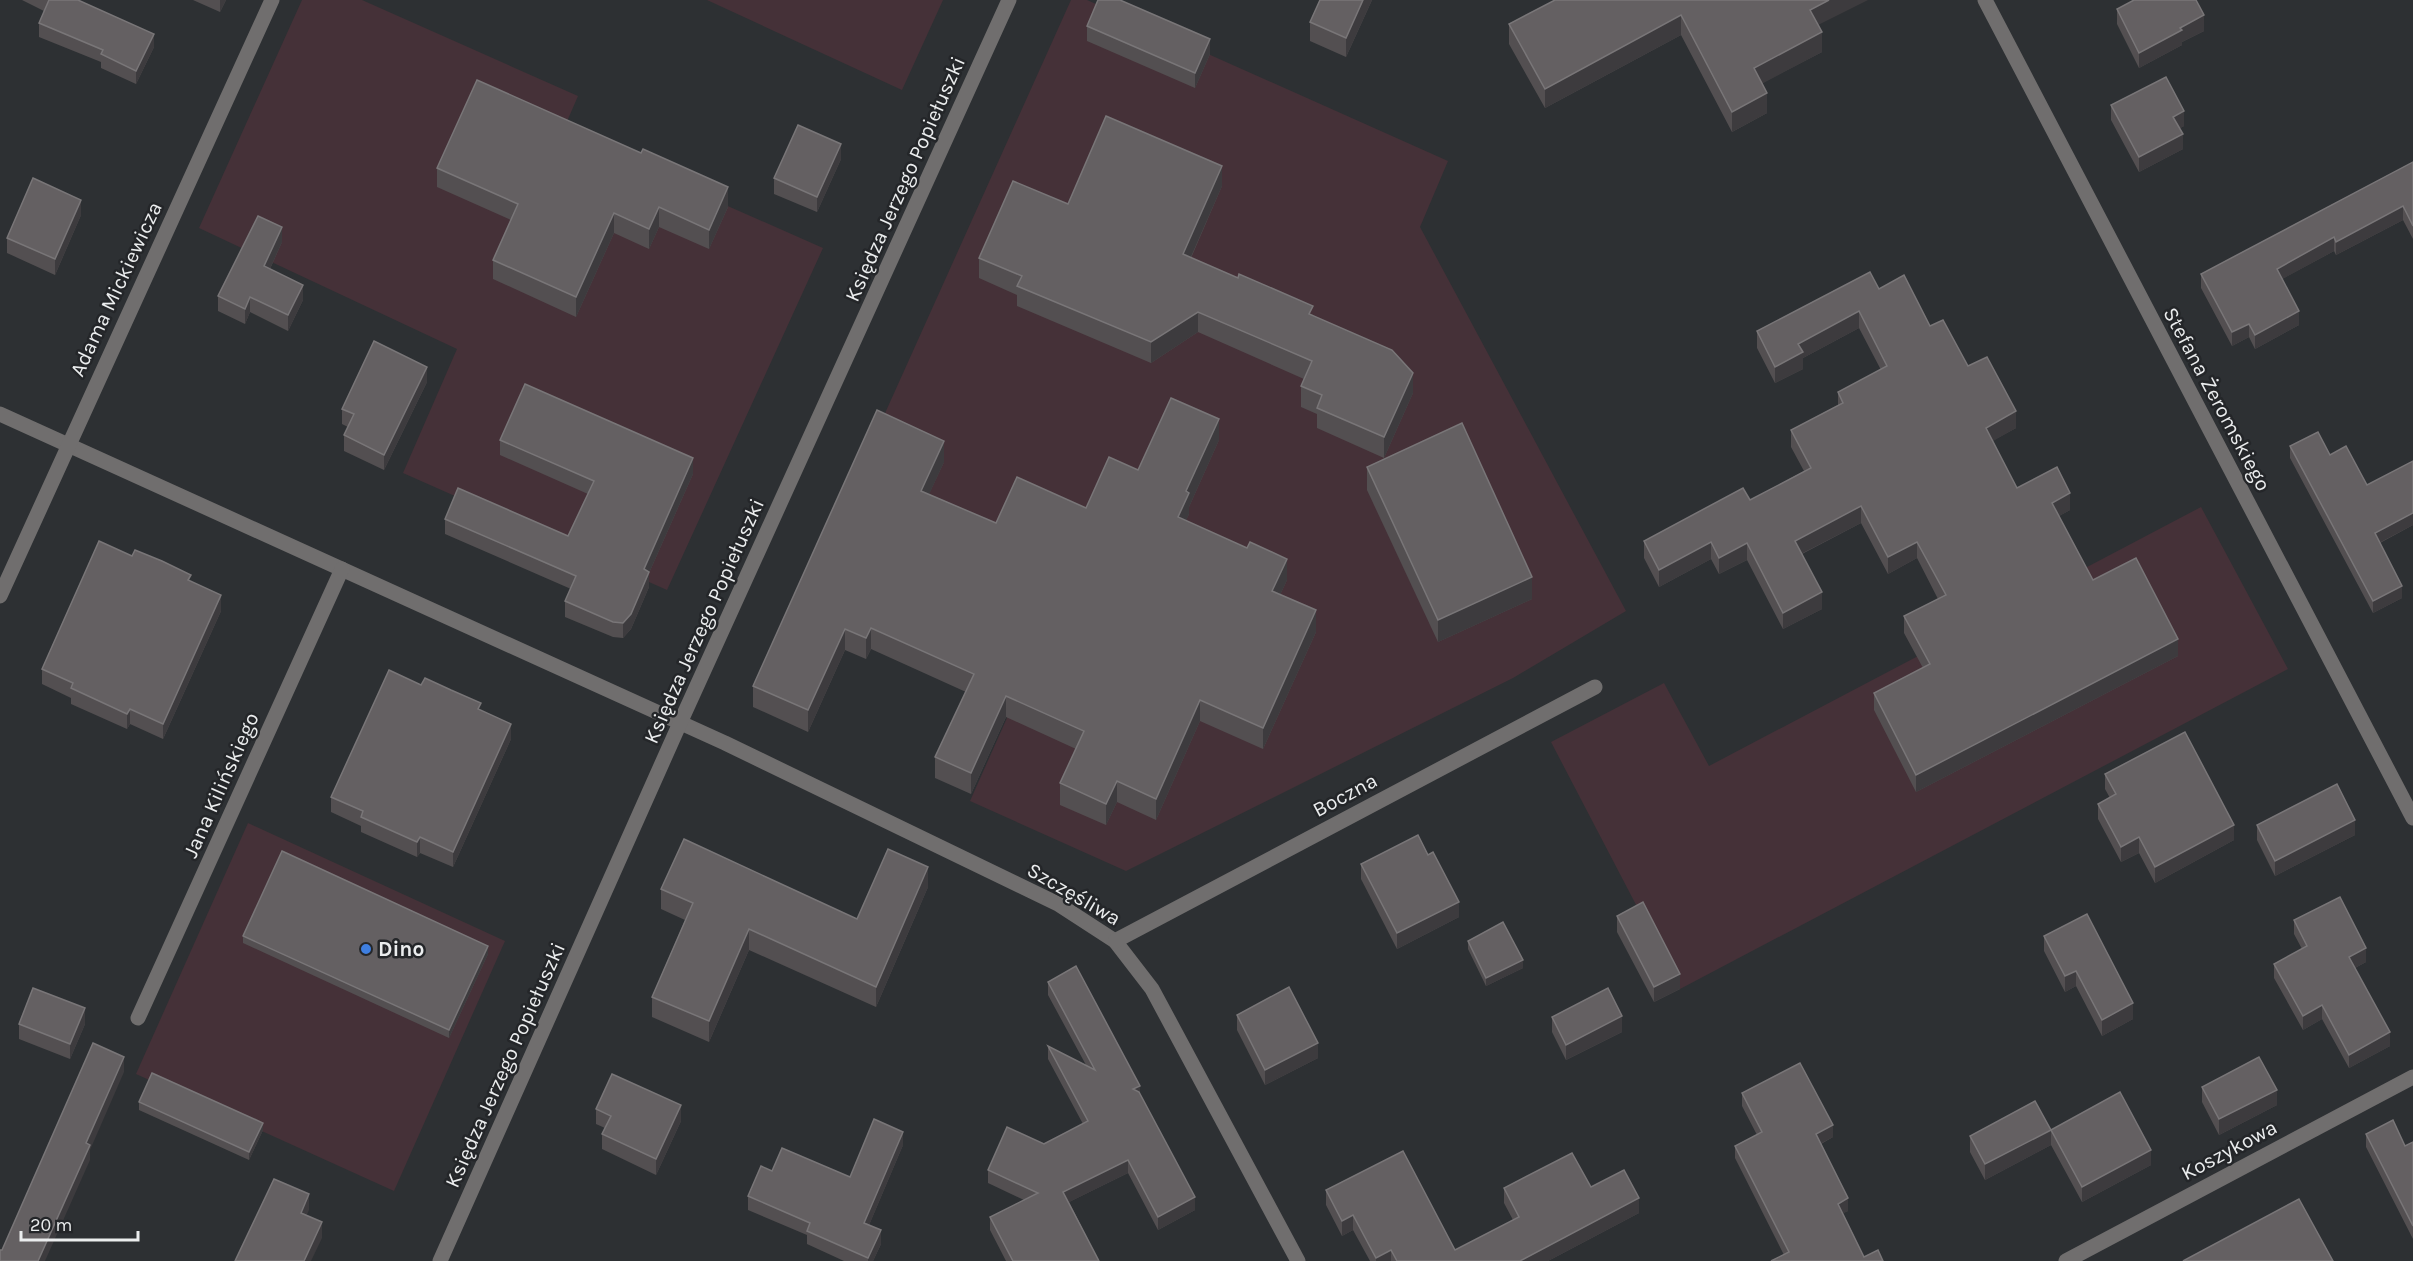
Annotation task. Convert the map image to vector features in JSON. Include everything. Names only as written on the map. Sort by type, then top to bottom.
[{"type":"street","name":"Adama Mickiewicza","points":[[0,596],[272,0]]},
{"type":"street","name":"Księdza Jerzego Popiełuszki","points":[[440,1261],[680,723],[1009,0]]},
{"type":"street","name":"Stefana Żeromskiego","points":[[1985,0],[2413,818]]},
{"type":"street","points":[[0,414],[680,723]]},
{"type":"street","name":"Jana Kilińskiego","points":[[138,1018],[342,569]]},
{"type":"street","name":"Boczna","points":[[1115,940],[1595,687]]},
{"type":"street","name":"Szczęśliwa","points":[[680,723],[725,742],[1058,904],[1115,940],[1152,989],[1298,1261]]},
{"type":"street","name":"Koszykowa","points":[[2066,1261],[2413,1077]]},
{"type":"shaded area","points":[[302,0],[362,0],[578,96],[562,133],[823,248],[667,590],[403,473],[457,349],[199,228]]},
{"type":"shaded area","points":[[707,0],[943,0],[902,90]]},
{"type":"shaded area","points":[[1071,0],[1087,0],[1448,161],[1420,227],[1626,611],[1513,678],[1126,871],[970,801],[1015,700],[877,431]]},
{"type":"shaded area","points":[[2201,507],[2288,669],[1680,989],[1551,742],[1664,683],[1709,766]]},
{"type":"shaded area","points":[[248,823],[505,941],[394,1191],[136,1074]]},
{"type":"building","points":[[49,0],[78,0],[154,34],[136,71],[101,54],[103,50],[39,23]]},
{"type":"building","points":[[1098,0],[1120,0],[1210,39],[1195,73],[1087,26]]},
{"type":"building","points":[[1320,0],[1363,0],[1346,38],[1310,22]]},
{"type":"building","points":[[1555,0],[1829,0],[1810,10],[1822,32],[1754,68],[1767,93],[1732,112],[1681,15],[1545,89],[1509,24]]},
{"type":"building","points":[[2134,0],[2196,0],[2204,15],[2180,28],[2182,30],[2139,53],[2117,9]]},
{"type":"building","points":[[2166,77],[2184,111],[2173,117],[2183,134],[2139,157],[2111,105]]},
{"type":"building","points":[[477,80],[641,153],[643,149],[728,187],[709,230],[659,207],[649,229],[614,213],[576,297],[493,260],[518,204],[437,168]]},
{"type":"building","points":[[1106,116],[1222,166],[1183,254],[1238,278],[1239,274],[1313,306],[1309,314],[1392,350],[1413,373],[1384,437],[1317,408],[1322,395],[1301,386],[1312,361],[1198,312],[1151,342],[1017,286],[1022,276],[979,258],[1013,181],[1068,204]]},
{"type":"building","points":[[798,125],[841,144],[817,197],[774,178]]},
{"type":"building","points":[[2413,162],[2413,226],[2403,206],[2336,242],[2334,237],[2277,269],[2299,311],[2255,335],[2249,324],[2232,332],[2201,274]]},
{"type":"building","points":[[33,178],[81,200],[55,259],[7,238]]},
{"type":"building","points":[[258,216],[282,227],[264,266],[303,285],[288,315],[250,297],[245,309],[218,296]]},
{"type":"building","points":[[1870,272],[1879,289],[1904,275],[1930,326],[1943,320],[1968,366],[1987,357],[2016,411],[1986,428],[2017,488],[2057,467],[2070,493],[2052,503],[2093,580],[2136,558],[2178,639],[1916,775],[1874,693],[1930,664],[1904,616],[1946,595],[1917,542],[1888,557],[1861,506],[1795,541],[1822,592],[1783,613],[1747,543],[1719,558],[1711,542],[1659,570],[1644,541],[1743,488],[1750,500],[1811,468],[1791,430],[1843,403],[1838,392],[1887,366],[1859,311],[1798,344],[1803,352],[1775,367],[1757,331]]},
{"type":"building","points":[[374,341],[427,367],[384,455],[344,435],[354,414],[342,409]]},
{"type":"building","points":[[525,384],[693,458],[644,569],[649,572],[631,614],[623,623],[613,622],[565,601],[576,576],[445,519],[458,488],[568,536],[594,481],[500,440]]},
{"type":"building","points":[[1171,398],[1219,419],[1186,491],[1189,493],[1178,517],[1247,548],[1250,542],[1287,559],[1272,591],[1316,610],[1263,728],[1200,700],[1156,799],[1117,781],[1106,804],[1060,783],[1084,731],[1006,696],[971,773],[935,757],[974,674],[871,628],[866,638],[845,629],[808,710],[753,686],[877,410],[944,441],[921,491],[996,523],[1017,477],[1086,508],[1109,457],[1138,470]]},
{"type":"building","points":[[1462,423],[1532,577],[1438,620],[1367,467]]},
{"type":"building","points":[[2318,432],[2330,455],[2346,446],[2367,485],[2413,461],[2413,513],[2375,533],[2402,586],[2373,601],[2290,446]]},
{"type":"building","points":[[99,541],[132,556],[135,550],[162,561],[191,575],[188,580],[221,595],[163,724],[130,709],[127,714],[71,688],[73,683],[42,669]]},
{"type":"building","points":[[389,670],[421,685],[425,678],[481,703],[478,709],[511,724],[453,852],[420,837],[417,842],[361,817],[363,811],[331,797]]},
{"type":"building","points":[[2185,732],[2234,825],[2155,867],[2139,837],[2121,847],[2098,804],[2116,794],[2105,774]]},
{"type":"building","points":[[2337,784],[2355,820],[2275,861],[2257,825]]},
{"type":"building","points":[[1418,835],[1428,855],[1433,852],[1459,902],[1397,933],[1361,864]]},
{"type":"building","points":[[684,839],[857,919],[888,849],[928,867],[876,987],[749,929],[709,1021],[652,997],[693,903],[661,889]]},
{"type":"building","name":"Dino","points":[[282,851],[488,946],[449,1030],[243,936]]},
{"type":"building","points":[[2340,897],[2366,948],[2349,957],[2390,1032],[2349,1055],[2322,1005],[2303,1016],[2274,964],[2307,946],[2294,920]]},
{"type":"building","points":[[1643,902],[1680,974],[1654,987],[1617,916]]},
{"type":"building","points":[[2087,914],[2133,1003],[2102,1020],[2076,971],[2065,976],[2044,936]]},
{"type":"building","points":[[1503,922],[1523,960],[1486,978],[1468,941]]},
{"type":"building","points":[[1076,966],[1140,1086],[1133,1089],[1139,1092],[1195,1197],[1158,1217],[1128,1160],[1063,1192],[1099,1261],[1013,1261],[990,1217],[1038,1193],[988,1170],[1007,1127],[1044,1144],[1088,1121],[1048,1046],[1095,1070],[1048,982]]},
{"type":"building","points":[[1289,987],[1318,1043],[1265,1070],[1237,1015]]},
{"type":"building","points":[[33,988],[85,1008],[70,1044],[19,1024]]},
{"type":"building","points":[[1608,988],[1622,1016],[1566,1045],[1552,1017]]},
{"type":"building","points":[[93,1043],[124,1057],[86,1143],[90,1145],[38,1261],[0,1261],[0,1250],[2,1250]]},
{"type":"building","points":[[2259,1057],[2277,1090],[2219,1119],[2202,1087]]},
{"type":"building","points":[[1800,1063],[1833,1125],[1816,1134],[1848,1198],[1838,1204],[1864,1257],[1878,1250],[1883,1261],[1771,1261],[1789,1252],[1735,1146],[1762,1132],[1742,1093]]},
{"type":"building","points":[[152,1073],[263,1123],[249,1152],[139,1102]]},
{"type":"building","points":[[612,1074],[681,1105],[656,1159],[602,1134],[611,1116],[596,1109]]},
{"type":"building","points":[[2120,1092],[2151,1150],[2082,1187],[2051,1130]]},
{"type":"building","points":[[2035,1101],[2051,1130],[1985,1164],[1970,1136]]},
{"type":"building","points":[[874,1119],[903,1132],[864,1223],[881,1230],[868,1258],[807,1231],[810,1223],[748,1196],[761,1166],[772,1171],[782,1148],[850,1177]]},
{"type":"building","points":[[2393,1120],[2405,1146],[2413,1142],[2413,1226],[2366,1134]]},
{"type":"building","points":[[1403,1151],[1455,1250],[1519,1217],[1504,1188],[1572,1153],[1591,1187],[1624,1170],[1639,1198],[1520,1261],[1397,1261],[1391,1250],[1376,1258],[1353,1215],[1342,1221],[1326,1190]]},
{"type":"building","points":[[274,1179],[309,1194],[301,1213],[322,1222],[304,1261],[235,1261]]},
{"type":"building","points":[[2299,1199],[2333,1261],[2183,1261]]},
{"type":"place","name":"Dino","points":[[366,949]]}]
